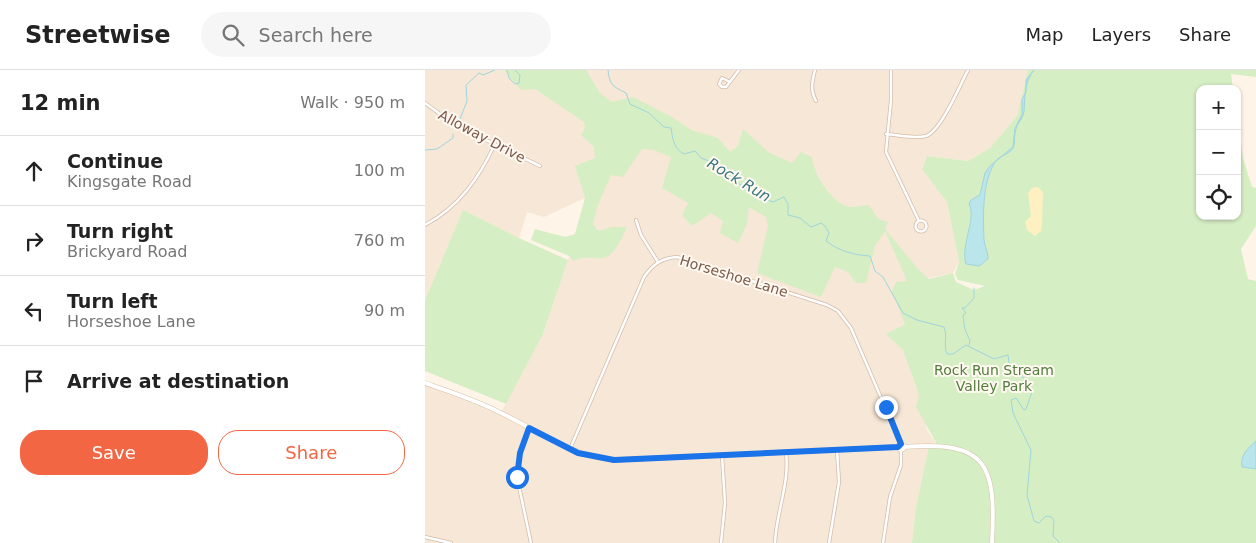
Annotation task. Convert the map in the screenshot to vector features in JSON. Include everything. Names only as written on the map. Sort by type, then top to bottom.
[{"type":"street","points":[[728,81],[739,70]]},
{"type":"street","points":[[815,70],[811,83],[813,94],[817,101]]},
{"type":"street","points":[[891,70],[891,100],[885,146],[888,159],[919,221],[926,223],[927,228],[924,232],[917,230],[916,225],[919,221]]},
{"type":"street","points":[[886,134],[924,136],[934,131],[968,70]]},
{"type":"street","name":"Alloway Drive","points":[[425,103],[455,125],[540,166]]},
{"type":"street","points":[[425,225],[444,213],[478,178],[495,144]]},
{"type":"street","points":[[636,220],[641,234],[658,262]]},
{"type":"street","name":"Horseshoe Lane","points":[[569,450],[644,277],[658,262],[668,258],[686,259],[827,305],[838,311],[851,328],[901,447]]},
{"type":"street","points":[[425,383],[465,396],[569,450],[592,458],[614,460],[901,447],[951,447],[965,450],[987,469],[993,493],[991,543]]},
{"type":"street","points":[[529,428],[520,453],[517,477],[531,543]]},
{"type":"street","points":[[883,543],[890,497],[901,465],[901,447]]},
{"type":"street","points":[[829,543],[839,482],[837,450]]},
{"type":"street","points":[[775,543],[779,509],[787,474],[786,452]]},
{"type":"street","points":[[721,543],[725,503],[722,455]]},
{"type":"street","points":[[425,537],[451,543]]},
{"type":"shaded area","points":[[425,70],[1028,70],[1017,116],[990,148],[968,161],[927,156],[922,168],[947,202],[959,262],[953,273],[916,281],[905,324],[887,334],[903,350],[919,395],[927,430],[938,446],[929,446],[916,507],[912,543],[425,543],[425,383],[501,412],[543,334],[568,260],[585,198],[544,217],[527,212],[519,238],[463,210],[425,300]]},
{"type":"green space","name":"Rock Run Stream Valley Park","points":[[504,70],[586,70],[600,93],[612,102],[633,97],[670,116],[691,130],[718,138],[730,152],[738,146],[743,129],[768,152],[792,163],[801,152],[812,157],[819,179],[836,200],[849,207],[869,205],[878,219],[888,222],[885,229],[918,269],[929,279],[953,273],[956,282],[974,290],[985,286],[958,280],[955,274],[959,262],[947,202],[922,169],[927,156],[968,161],[990,148],[1017,116],[1028,70],[1256,70],[1256,77],[1231,74],[1232,85],[1196,85],[1196,220],[1241,220],[1241,145],[1252,187],[1256,188],[1256,226],[1241,249],[1248,279],[1256,281],[1256,543],[912,543],[916,507],[929,446],[938,446],[916,407],[919,395],[903,350],[886,334],[905,324],[892,292],[896,282],[907,281],[885,231],[875,246],[866,283],[856,283],[848,272],[835,267],[821,297],[757,273],[768,226],[766,217],[749,207],[747,224],[738,243],[720,233],[723,221],[711,213],[692,226],[682,215],[688,203],[662,188],[671,157],[654,150],[642,149],[623,177],[611,175],[597,207],[593,224],[598,231],[612,227],[627,227],[617,246],[607,257],[585,258],[574,261],[569,256],[531,240],[535,229],[565,237],[575,234],[585,198],[575,166],[595,158],[594,147],[581,135],[585,128],[584,122],[535,89],[521,90]]},
{"type":"green space","points":[[463,210],[568,260],[543,334],[506,404],[425,371],[425,300]]},
{"type":"sand","points":[[1038,187],[1043,192],[1042,226],[1041,231],[1035,236],[1027,230],[1025,222],[1031,216],[1028,193],[1032,188]]},
{"type":"water","points":[[1034,70],[1028,80],[1026,88],[1026,80]]},
{"type":"water","points":[[1025,93],[1024,112],[1015,133],[1013,148],[1002,156],[1013,147],[1015,128],[1022,115],[1022,99]]},
{"type":"water","points":[[995,162],[988,180],[984,200],[984,240],[988,259],[979,266],[966,264],[965,249],[971,217],[969,204],[971,200],[980,195],[985,173]]},
{"type":"water","points":[[1256,441],[1256,469],[1242,467],[1243,455]]},
{"type":"waterway","points":[[460,119],[467,101],[466,85],[479,73],[483,75],[495,70]]},
{"type":"waterway","points":[[507,70],[509,78],[515,84],[519,83],[520,75],[515,70]]},
{"type":"waterway","name":"Rock Run","points":[[608,70],[611,82],[615,87],[626,93],[630,104],[649,113],[664,127],[671,128],[674,143],[680,152],[684,154],[695,151],[701,158],[714,163],[717,170],[744,187],[751,188],[765,199],[773,202],[784,197],[788,204],[788,215],[800,218],[811,227],[821,223],[829,233],[826,241],[847,252],[870,256],[875,271],[883,277],[903,313],[917,320],[944,327],[947,354],[953,354],[966,345],[994,359],[1008,355],[1009,363],[1016,367],[1032,392],[1024,410],[1016,398],[1011,400],[1013,413],[1031,450],[1027,495],[1034,521],[1039,523],[1046,516],[1051,517],[1054,520],[1053,536],[1060,543]]},
{"type":"waterway","points":[[425,150],[437,149],[453,138],[453,134]]},
{"type":"waterway","points":[[969,345],[970,340],[965,329],[963,315],[966,313],[962,308],[965,308],[974,298],[974,288]]},
{"type":"route","points":[[517,477],[520,453],[529,428],[569,450],[592,458],[614,460],[898,447],[901,444],[886,407]]}]
